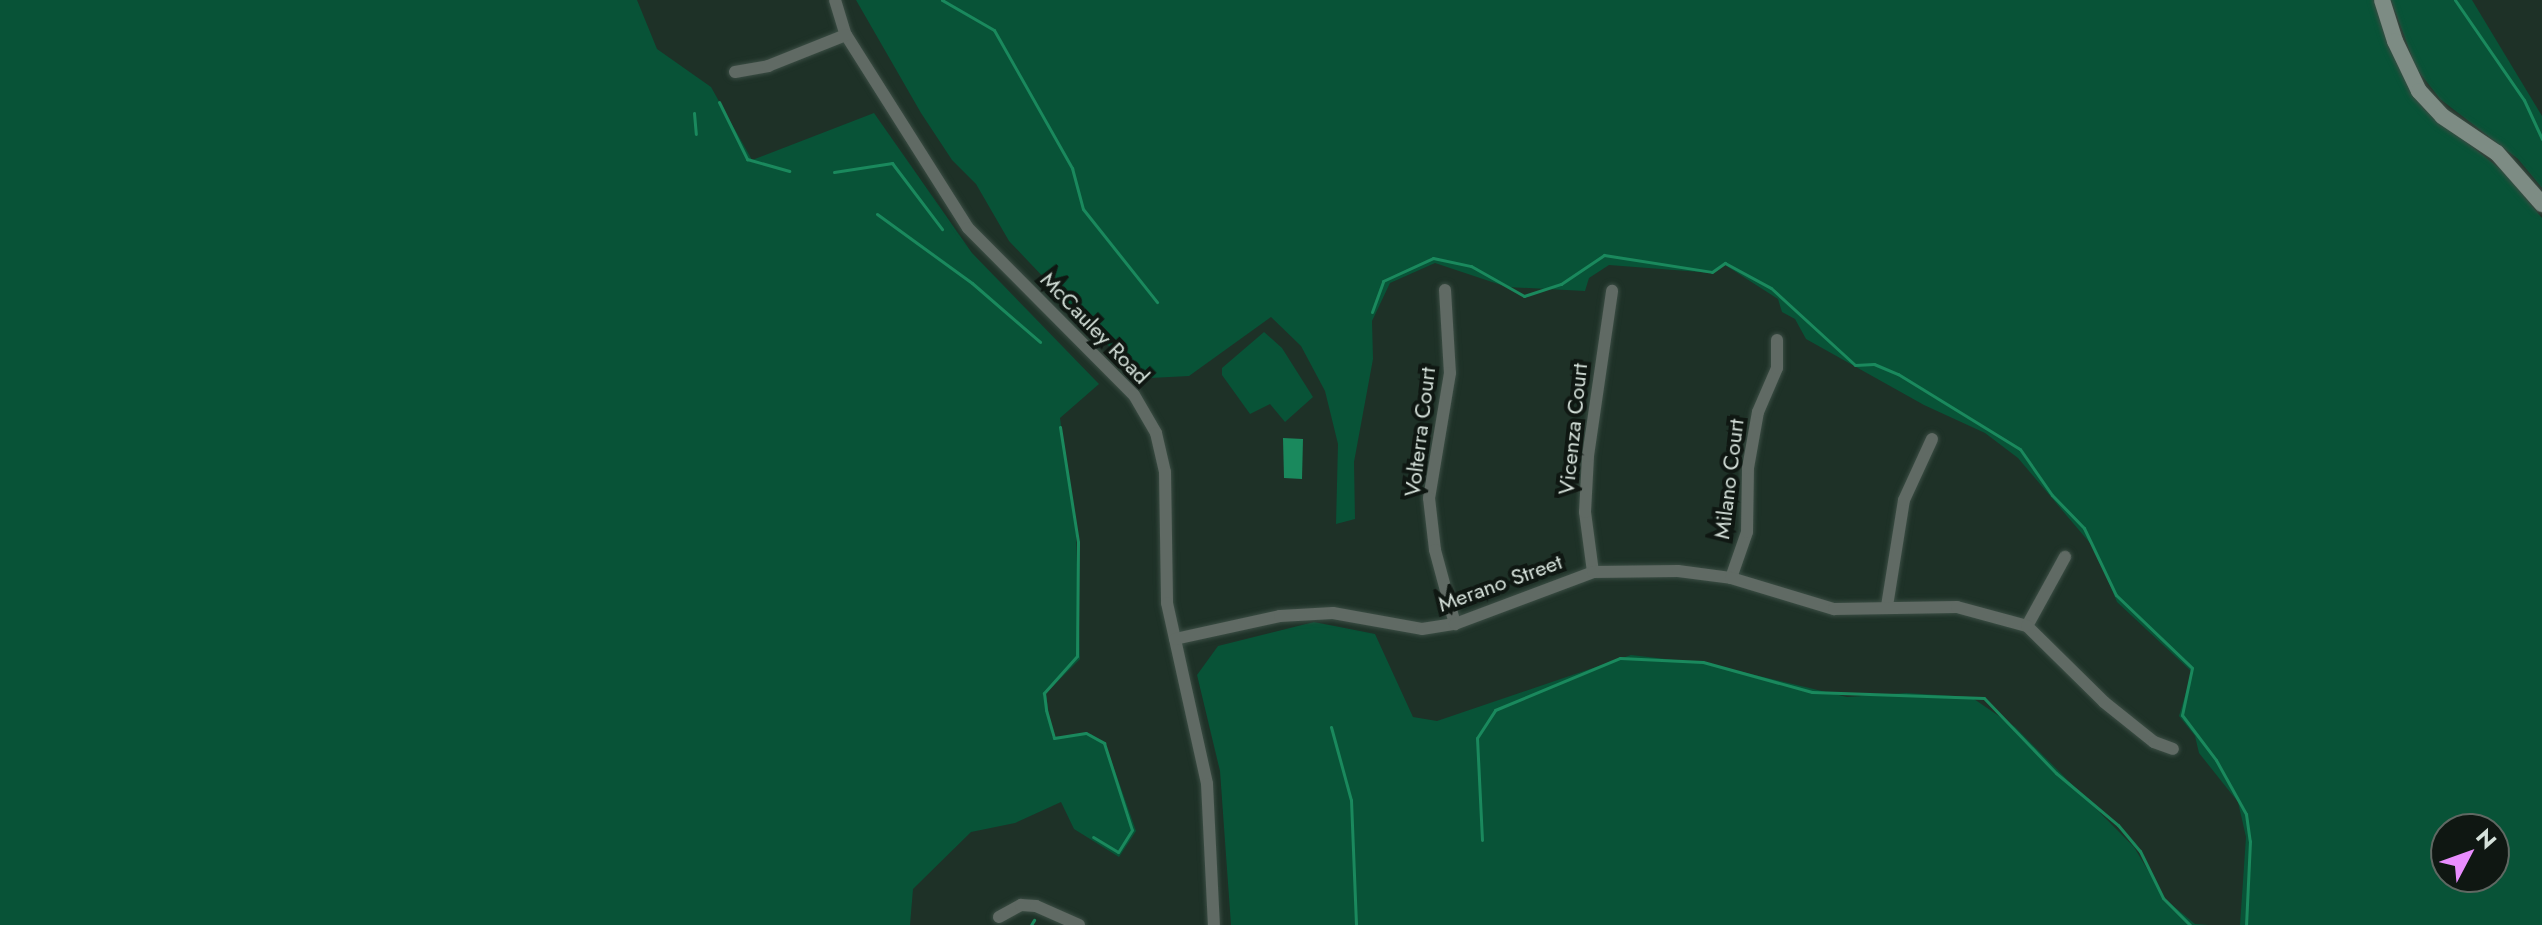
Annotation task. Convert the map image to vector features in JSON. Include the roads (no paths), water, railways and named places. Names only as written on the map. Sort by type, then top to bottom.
[{"type":"street","name":"McCauley Road","points":[[835,0],[846,35],[968,228],[1147,413],[1165,472],[1167,603],[1207,784],[1214,925]]},
{"type":"street","points":[[2382,0],[2395,41],[2419,91],[2442,116],[2497,153],[2542,204]]},
{"type":"street","points":[[735,72],[768,66],[846,35]]},
{"type":"street","name":"Volterra Court","points":[[1445,290],[1450,373],[1429,498],[1435,550],[1455,624]]},
{"type":"street","name":"Vicenza Court","points":[[1593,572],[1585,512],[1588,456],[1612,291]]},
{"type":"street","name":"Milano Court","points":[[1731,578],[1747,532],[1748,468],[1758,412],[1777,368],[1777,340]]},
{"type":"street","points":[[1887,606],[1904,500],[1932,439]]},
{"type":"street","points":[[2027,626],[2065,557]]},
{"type":"street","name":"Merano Street","points":[[1175,639],[1280,616],[1333,613],[1422,629],[1455,624],[1593,572],[1678,571],[1731,578],[1834,609],[1957,607],[2027,626],[2104,702],[2154,742],[2173,749]]},
{"type":"street","points":[[999,917],[1021,905],[1036,906],[1079,925]]},
{"type":"waterway","points":[[942,0],[994,30],[1072,168],[1083,209],[1157,302]]},
{"type":"waterway","points":[[2455,0],[2524,100],[2542,139]]},
{"type":"waterway","points":[[719,102],[747,159],[789,171]]},
{"type":"waterway","points":[[694,113],[696,134]]},
{"type":"waterway","points":[[834,172],[892,163],[942,229]]},
{"type":"waterway","points":[[877,214],[972,283],[1040,342]]},
{"type":"waterway","points":[[1372,312],[1383,281],[1433,258],[1471,266],[1524,296],[1561,284],[1604,255],[1712,272],[1725,263],[1771,288],[1855,365],[1874,364],[1898,374],[2020,449],[2052,495],[2084,528],[2116,595],[2192,668],[2182,715],[2216,760],[2246,814],[2250,841],[2246,925]]},
{"type":"waterway","points":[[1060,427],[1078,542],[1077,656],[1044,693],[1046,710],[1054,738],[1086,733],[1104,743],[1132,830],[1118,852],[1093,837]]},
{"type":"waterway","points":[[1482,840],[1477,738],[1495,710],[1620,658],[1703,662],[1812,692],[1984,698],[2056,773],[2118,825],[2140,851],[2163,898],[2190,925]]},
{"type":"waterway","points":[[1331,727],[1351,800],[1356,925]]},
{"type":"waterway","points":[[1031,925],[1034,920]]}]
